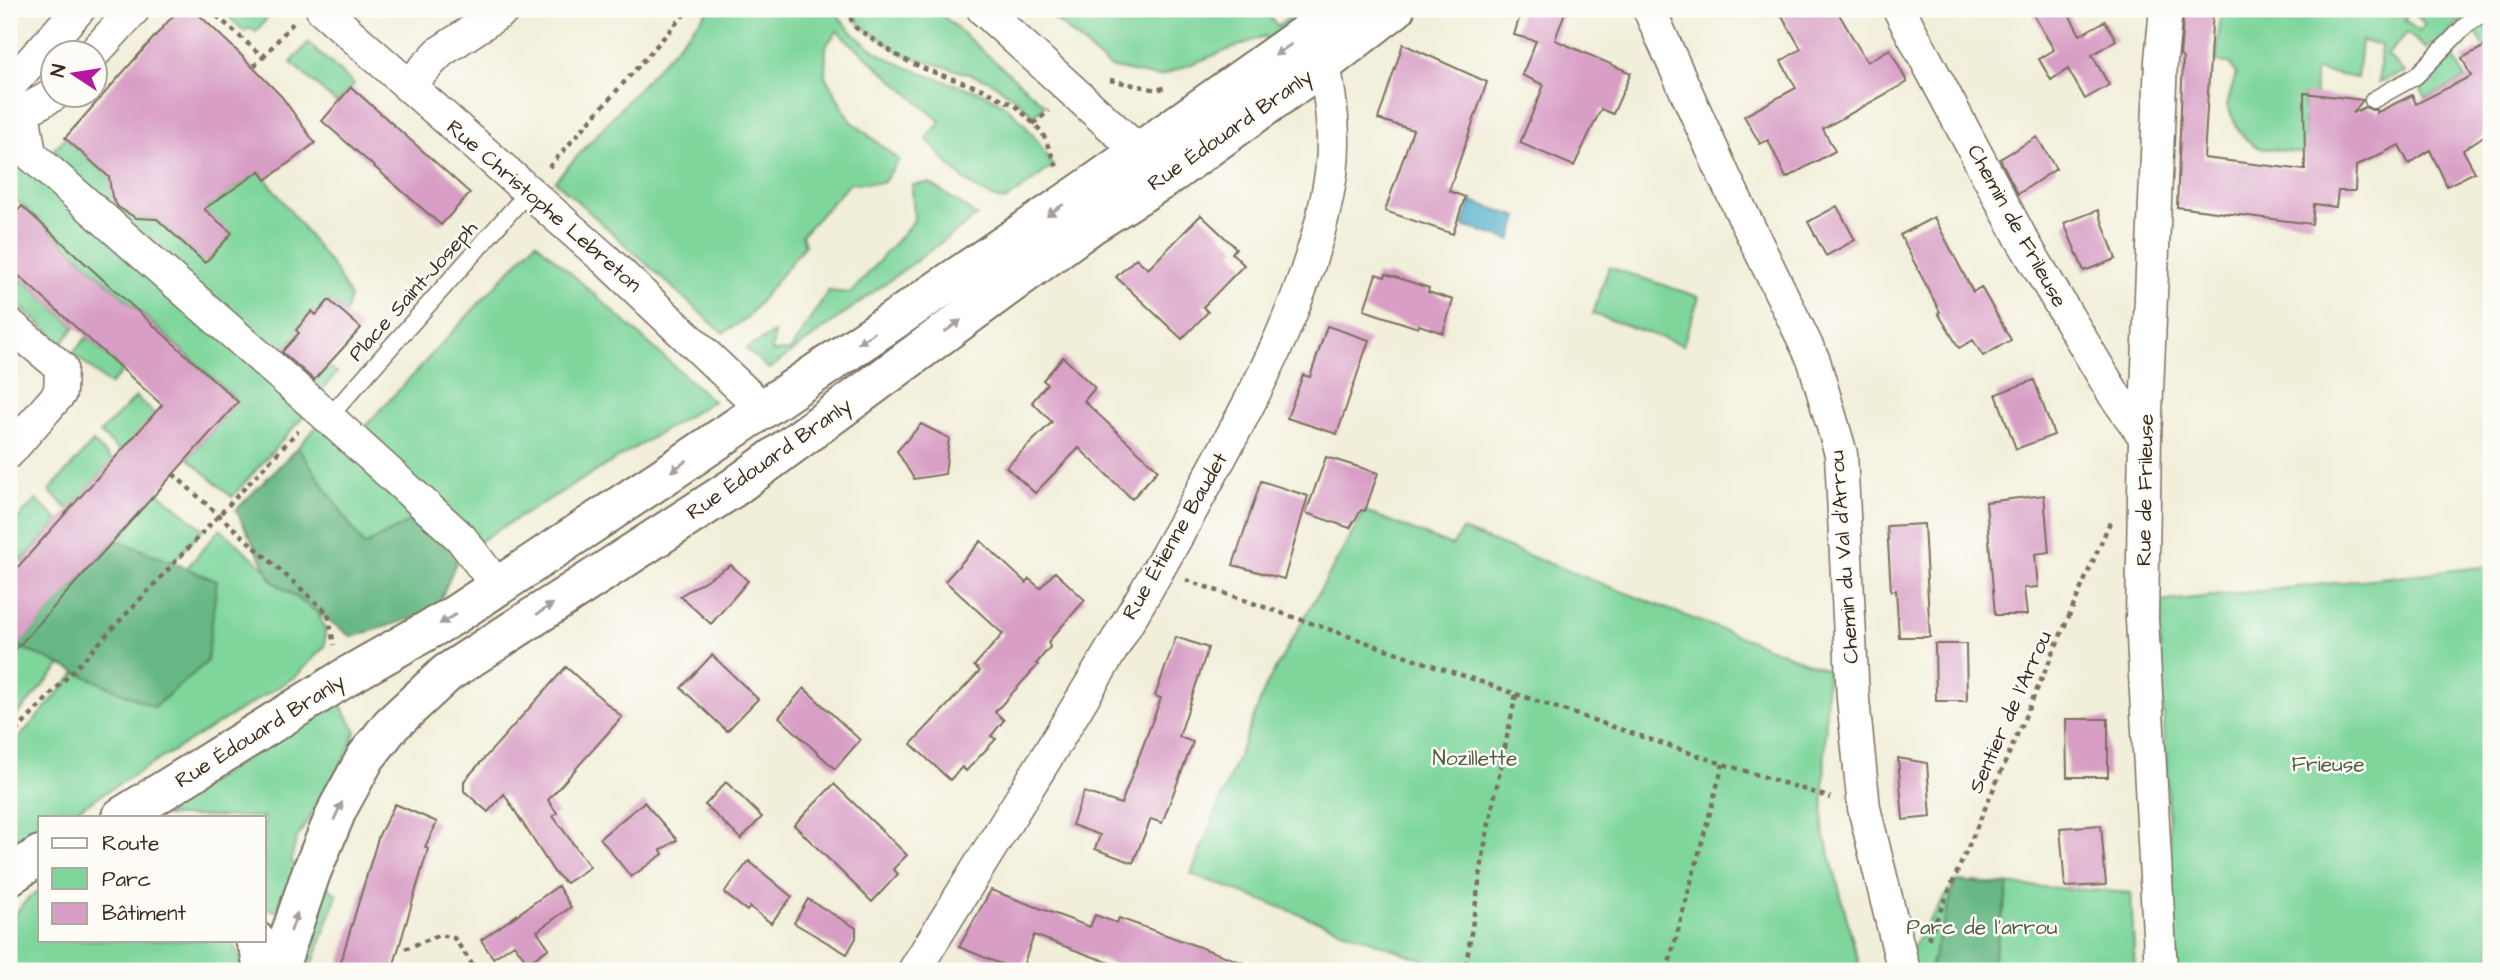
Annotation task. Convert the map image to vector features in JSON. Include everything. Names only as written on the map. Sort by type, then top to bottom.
[{"type":"main road","name":"Rue Édouard Branly","points":[[123,816],[351,674],[498,587],[1140,151],[1305,34],[1366,16]]},
{"type":"main road","name":"Rue Édouard Branly","points":[[278,971],[311,873],[338,808],[366,757],[391,725],[447,673],[733,488],[1091,225],[1167,177],[1324,64],[1366,16]]},
{"type":"main road","points":[[9,876],[38,856]]},
{"type":"main road","points":[[257,942],[263,971]]},
{"type":"street","points":[[14,100],[79,9]]},
{"type":"street","points":[[108,38],[134,9]]},
{"type":"street","points":[[408,86],[440,52],[505,9]]},
{"type":"street","points":[[983,9],[1167,177]]},
{"type":"street","name":"Chemin du Val d'Arrou","points":[[1649,9],[1725,178],[1814,361],[1841,454],[1853,699],[1864,808],[1914,960]]},
{"type":"street","name":"Chemin de Frileuse","points":[[1899,9],[2021,238],[2115,396],[2146,437]]},
{"type":"street","name":"Rue de Frileuse","points":[[2161,971],[2142,619],[2146,437],[2161,60],[2166,9]]},
{"type":"street","name":"Rue Christophe Lebreton","points":[[310,13],[408,86],[605,258],[762,408]]},
{"type":"street","name":"Rue Étienne Baudet","points":[[914,971],[1158,571],[1219,461],[1280,338],[1318,237],[1331,173],[1334,140],[1332,107],[1324,64]]},
{"type":"street","points":[[14,100],[38,96]]},
{"type":"street","points":[[14,100],[30,154],[324,413],[461,538],[498,587]]},
{"type":"street","points":[[9,324],[61,367],[60,393],[9,452]]},
{"type":"lane","points":[[2373,100],[2416,76],[2467,24],[2490,9]]},
{"type":"lane","name":"Place Saint-Joseph","points":[[324,413],[528,192]]},
{"type":"path","points":[[209,9],[263,57]]},
{"type":"path","points":[[528,192],[689,9]]},
{"type":"path","points":[[845,9],[856,28],[901,58],[982,89],[1016,106],[1042,132],[1057,167]]},
{"type":"path","points":[[253,67],[310,13]]},
{"type":"path","points":[[1101,75],[1108,80],[1157,90],[1168,86]]},
{"type":"path","points":[[1034,124],[1057,105]]},
{"type":"path","points":[[9,739],[219,515],[324,413]]},
{"type":"path","points":[[173,474],[328,613],[335,647]]},
{"type":"path","name":"Sentier de l'Arrou","points":[[1914,960],[2114,513]]},
{"type":"path","points":[[1158,571],[1723,764],[1864,808]]},
{"type":"path","points":[[1465,971],[1486,838],[1516,694]]},
{"type":"path","points":[[1667,971],[1723,764]]},
{"type":"path","points":[[405,949],[439,935],[454,939],[477,971]]},
{"type":"green space","points":[[220,9],[274,9],[256,32],[249,28],[244,31]]},
{"type":"green space","points":[[710,9],[834,9],[857,36],[884,56],[1000,102],[1026,126],[1053,166],[1005,201],[981,191],[961,176],[926,138],[941,122],[837,31],[826,46],[825,76],[850,120],[899,160],[883,183],[850,183],[802,235],[805,245],[746,319],[723,333],[555,181]]},
{"type":"green space","points":[[851,9],[927,9],[942,15],[1045,105],[1034,116],[1016,99],[988,80],[903,54],[860,25]]},
{"type":"green space","points":[[1044,9],[1262,9],[1278,26],[1297,9],[1326,9],[1274,47],[1264,36],[1158,77],[1109,67]]},
{"type":"green space","points":[[2224,9],[2472,9],[2436,47],[2432,43],[2427,49],[2407,33],[2387,55],[2405,72],[2379,82],[2381,45],[2361,41],[2357,78],[2315,70],[2315,95],[2304,94],[2304,117],[2316,119],[2316,123],[2304,121],[2305,141],[2317,155],[2260,148],[2248,141],[2239,130],[2227,105],[2236,74],[2230,63],[2216,62],[2221,12]],"holes":[[[2411,10],[2425,24],[2419,32],[2404,19]]]},
{"type":"green space","points":[[2491,20],[2491,43],[2483,47],[2476,31]]},
{"type":"green space","points":[[308,43],[354,84],[337,103],[291,63]]},
{"type":"green space","points":[[2453,56],[2465,79],[2426,99],[2421,89]]},
{"type":"green space","points":[[65,138],[110,178],[112,197],[118,207],[136,218],[157,219],[205,262],[231,233],[204,209],[260,171],[335,270],[350,297],[345,314],[329,301],[316,315],[312,311],[296,330],[299,333],[282,352],[313,381],[327,366],[337,373],[316,396],[46,157]]},
{"type":"green space","points":[[9,139],[309,410],[232,497],[188,458],[238,401],[13,197],[9,200]]},
{"type":"green space","points":[[930,183],[977,216],[769,369],[746,349],[774,333],[772,352],[790,351],[828,291],[851,293],[914,221],[912,185]]},
{"type":"green space","points":[[536,242],[713,401],[473,545],[359,433]]},
{"type":"green space","points":[[1609,267],[1699,297],[1683,345],[1593,314]]},
{"type":"green space","points":[[22,279],[75,327],[62,343],[9,297]]},
{"type":"green space","points":[[87,337],[123,370],[110,385],[73,353]]},
{"type":"green space","points":[[136,397],[155,414],[121,452],[100,433]]},
{"type":"green space","points":[[319,424],[455,544],[364,546],[298,447]]},
{"type":"green space","points":[[93,442],[113,461],[69,510],[49,491]]},
{"type":"green space","points":[[298,447],[364,546],[420,516],[459,555],[436,611],[352,637],[272,580],[236,510]]},
{"type":"green space","points":[[157,491],[203,529],[172,563],[115,539]]},
{"type":"green space","points":[[36,500],[59,521],[22,561],[9,548],[9,528]]},
{"type":"green space","name":"Nozillette","points":[[1365,511],[1452,546],[1462,530],[1827,670],[1823,829],[1861,971],[1447,971],[1191,874],[1267,684]]},
{"type":"green space","points":[[220,529],[266,569],[272,581],[318,613],[325,629],[325,646],[296,676],[67,816],[38,816],[38,829],[9,842],[9,749],[77,672],[154,707],[217,582],[186,569]]},
{"type":"green space","points":[[115,539],[217,581],[207,662],[154,707],[18,646]]},
{"type":"green space","name":"Frieuse","points":[[2491,566],[2491,971],[2176,971],[2158,602]]},
{"type":"green space","points":[[18,646],[61,665],[9,724],[9,657]]},
{"type":"green space","points":[[337,699],[356,731],[347,754],[296,840],[291,861],[304,875],[279,912],[266,908],[266,816],[164,816],[181,801]]},
{"type":"green space","name":"Parc de l'arrou","points":[[1956,881],[2131,893],[2135,971],[1896,971]]},
{"type":"green space","points":[[1956,881],[2009,885],[1991,971],[1929,971]]},
{"type":"green space","points":[[324,884],[337,895],[310,971],[289,971]]},
{"type":"green space","points":[[38,892],[38,942],[232,942],[240,958],[242,971],[9,971],[9,921],[29,897]]},
{"type":"water","points":[[1471,201],[1518,217],[1511,240],[1463,226]]},
{"type":"building","points":[[179,9],[193,9],[282,97],[315,143],[266,180],[260,171],[204,209],[232,233],[205,263],[157,219],[136,218],[118,207],[112,197],[109,177],[65,138],[92,108],[108,108],[108,89]]},
{"type":"building","points":[[1522,9],[1566,9],[1555,40],[1631,73],[1613,114],[1601,109],[1574,166],[1520,143],[1544,85],[1522,75],[1536,41],[1514,35]]},
{"type":"building","points":[[1778,9],[1836,9],[1867,62],[1890,49],[1907,82],[1823,129],[1835,151],[1786,178],[1768,140],[1760,144],[1744,116],[1796,88],[1781,61],[1801,49]]},
{"type":"building","points":[[2030,9],[2066,9],[2080,35],[2105,21],[2116,40],[2092,55],[2109,85],[2085,99],[2068,69],[2051,80],[2039,59],[2054,50]]},
{"type":"building","points":[[2184,9],[2213,9],[2204,158],[2305,170],[2304,93],[2363,100],[2353,113],[2365,107],[2377,110],[2376,113],[2412,95],[2416,104],[2471,76],[2462,58],[2491,43],[2491,131],[2463,150],[2475,172],[2447,186],[2430,150],[2409,164],[2399,145],[2356,166],[2355,191],[2338,191],[2336,207],[2314,204],[2312,224],[2177,207],[2183,59],[2180,55]]},
{"type":"building","points":[[1403,44],[1487,82],[1449,191],[1465,197],[1453,234],[1385,211],[1413,130],[1378,119]]},
{"type":"building","points":[[351,87],[470,193],[441,225],[322,121]]},
{"type":"building","points":[[2037,137],[2056,169],[2018,194],[2000,159]]},
{"type":"building","points":[[22,206],[238,402],[9,657],[9,577],[162,405],[9,267],[9,221]]},
{"type":"building","points":[[1837,206],[1855,240],[1826,256],[1808,222]]},
{"type":"building","points":[[2098,210],[2116,259],[2084,271],[2064,223]]},
{"type":"building","points":[[1201,215],[1236,248],[1232,253],[1244,265],[1203,307],[1208,312],[1182,339],[1116,277],[1136,258],[1148,269]]},
{"type":"building","points":[[1934,217],[1973,292],[1981,287],[2011,340],[1983,356],[1973,340],[1959,348],[1938,313],[1940,312],[1900,235]]},
{"type":"building","points":[[1376,274],[1385,277],[1386,274],[1429,288],[1428,292],[1453,300],[1443,333],[1419,325],[1418,328],[1364,310]]},
{"type":"building","points":[[329,300],[361,328],[314,380],[282,352],[299,333],[296,330],[312,311],[316,315]]},
{"type":"building","points":[[1327,326],[1369,340],[1337,434],[1287,418],[1303,375],[1310,377]]},
{"type":"building","points":[[1063,357],[1095,388],[1084,401],[1158,470],[1132,499],[1079,448],[1035,493],[1006,467],[1052,422],[1032,402],[1047,384],[1043,380]]},
{"type":"building","points":[[2034,380],[2054,435],[2016,449],[1996,394]]},
{"type":"building","points":[[921,424],[949,438],[945,474],[914,479],[897,451]]},
{"type":"building","points":[[1326,457],[1378,473],[1365,511],[1361,510],[1350,528],[1306,513]]},
{"type":"building","points":[[1261,481],[1308,496],[1284,579],[1233,565]]},
{"type":"building","points":[[2044,495],[2049,552],[2035,554],[2038,587],[2024,588],[2027,615],[1995,615],[1986,502]]},
{"type":"building","points":[[1924,524],[1930,637],[1899,637],[1896,590],[1891,591],[1887,526]]},
{"type":"building","points":[[981,541],[1026,583],[1029,579],[1040,588],[1055,572],[1085,600],[1048,642],[1050,647],[1036,664],[1038,665],[995,712],[1004,720],[991,736],[996,739],[966,771],[962,767],[950,780],[911,744],[980,671],[974,666],[1003,634],[945,581]]},
{"type":"building","points":[[731,565],[748,581],[711,624],[680,596]]},
{"type":"building","points":[[1176,637],[1208,648],[1179,737],[1193,742],[1162,823],[1151,819],[1133,863],[1095,849],[1100,835],[1072,825],[1084,792],[1121,804],[1161,698],[1155,696]]},
{"type":"building","points":[[1935,644],[1966,644],[1967,701],[1936,701]]},
{"type":"building","points":[[712,655],[758,699],[727,731],[681,688]]},
{"type":"building","points":[[566,667],[622,717],[548,800],[557,813],[553,816],[590,867],[566,883],[554,872],[504,794],[488,812],[464,791],[464,781]]},
{"type":"building","points":[[804,688],[860,740],[835,769],[779,717]]},
{"type":"building","points":[[2066,719],[2108,719],[2108,777],[2067,777]]},
{"type":"building","points":[[1898,758],[1927,763],[1931,817],[1903,820]]},
{"type":"building","points":[[726,782],[762,817],[741,839],[705,805]]},
{"type":"building","points":[[834,784],[907,855],[893,869],[898,874],[872,902],[794,825]]},
{"type":"building","points":[[644,802],[677,840],[661,850],[663,854],[631,877],[600,838]]},
{"type":"building","points":[[395,804],[437,822],[425,847],[428,849],[392,971],[338,971],[379,835]]},
{"type":"building","points":[[2101,825],[2106,885],[2065,887],[2060,828]]},
{"type":"building","points":[[749,861],[792,897],[771,923],[750,907],[747,911],[724,893]]},
{"type":"building","points":[[558,886],[571,907],[537,931],[549,948],[528,963],[514,944],[493,958],[481,940]]},
{"type":"building","points":[[991,890],[1090,927],[1095,915],[1117,923],[1119,918],[1258,968],[1257,971],[1132,971],[1034,935],[1021,971],[1018,971],[959,947]]},
{"type":"building","points":[[808,899],[856,928],[856,938],[847,954],[794,923]]}]
